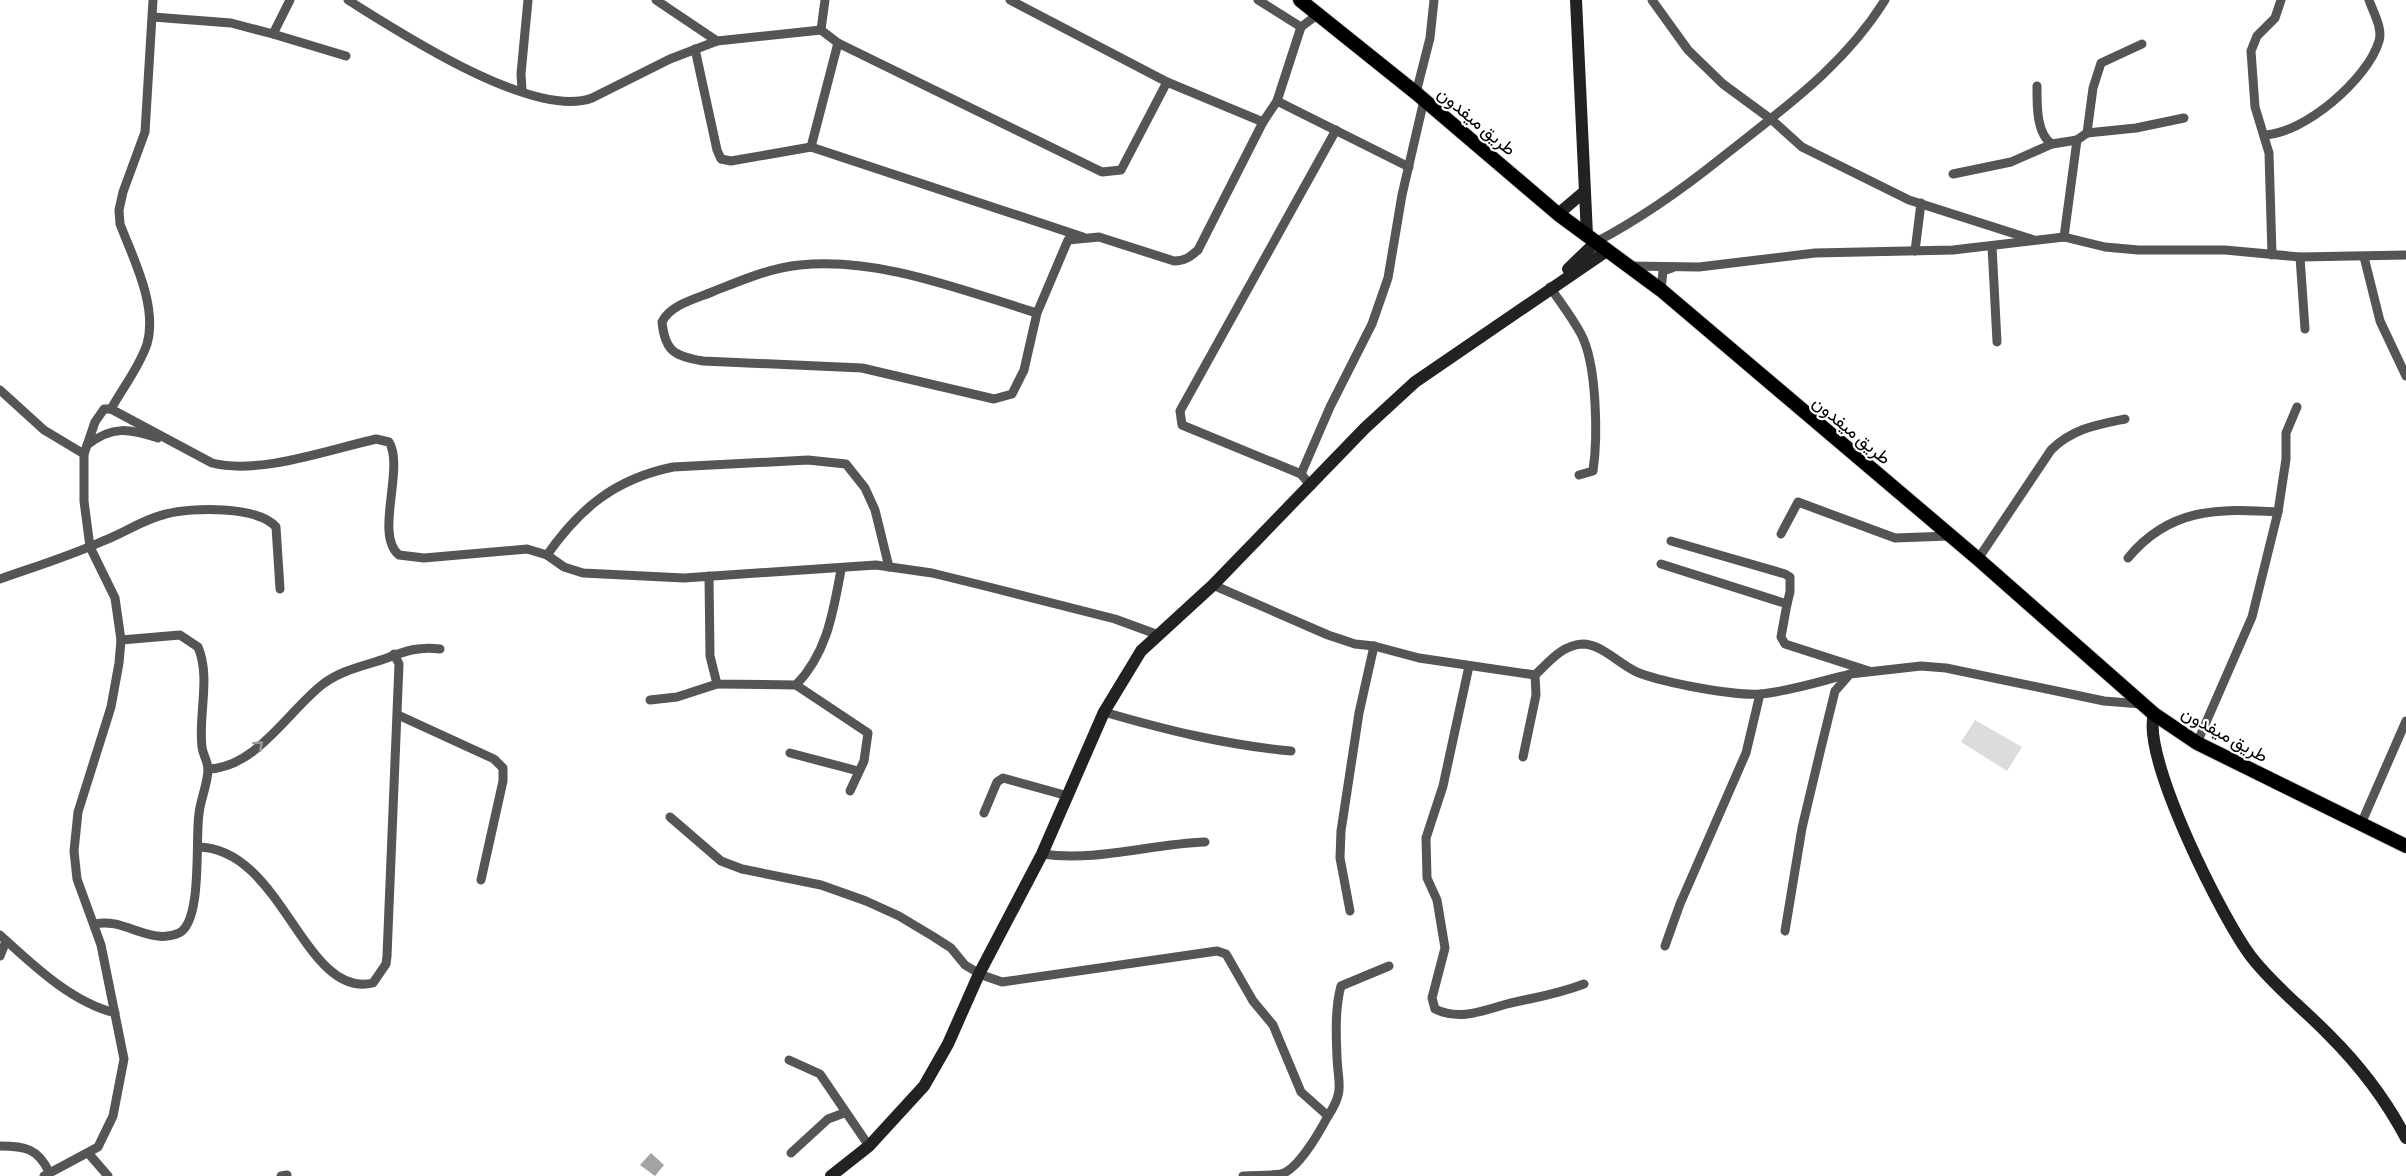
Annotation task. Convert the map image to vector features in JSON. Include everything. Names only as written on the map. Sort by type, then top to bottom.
[{"type":"main road","name":"طريق ميفدون","points":[[1300,0],[1420,96],[1558,214],[1661,290],[1978,559],[2154,714],[2197,743],[2406,846]]},
{"type":"street","points":[[0,1146],[25,1146],[37,1152],[47,1174],[89,1154],[98,1147],[106,1134],[121,1086],[124,1059],[115,1013],[95,924],[77,879],[75,835],[78,812],[111,707],[121,640],[115,598],[90,547],[84,501],[86,449],[99,413],[111,408],[147,345],[149,330],[143,288],[120,224],[119,210],[145,132],[153,0]]},
{"type":"street","points":[[273,34],[290,0]]},
{"type":"street","points":[[348,0],[422,47],[481,76],[549,100],[578,103],[717,41],[821,30],[838,43],[1102,172],[1121,170],[1167,82]]},
{"type":"street","points":[[522,90],[521,74],[528,0]]},
{"type":"street","points":[[656,0],[717,41]]},
{"type":"street","points":[[821,30],[825,0]]},
{"type":"street","points":[[1010,0],[1167,82],[1263,122]]},
{"type":"street","points":[[1258,0],[1300,27]]},
{"type":"street","points":[[1301,474],[1330,407],[1372,324],[1388,278],[1409,167],[1434,0]]},
{"type":"street","points":[[1576,0],[1584,192],[1597,242]]},
{"type":"street","points":[[1652,0],[1688,50],[1723,84],[1772,120],[1802,147],[1921,203],[2037,241]]},
{"type":"street","points":[[831,1176],[869,1146],[924,1086],[948,1044],[979,974],[1042,855],[1104,712],[1128,668],[1156,634],[1213,585],[1365,428],[1415,382],[1550,287],[1597,242],[1622,229],[1693,182],[1772,120],[1806,92],[1847,52],[1885,0]]},
{"type":"street","points":[[2272,255],[2269,153],[2252,87],[2251,51],[2257,36],[2275,18],[2281,0]]},
{"type":"street","points":[[2264,135],[2276,135],[2294,127],[2325,107],[2354,82],[2379,41],[2379,30],[2369,0]]},
{"type":"street","points":[[1037,313],[960,289],[887,270],[820,264],[774,270],[736,282],[670,310],[662,322],[664,336],[670,349],[682,357],[703,361],[862,368],[994,399],[1012,394],[1019,383],[1037,313],[1068,240],[1086,238],[1110,240],[1174,261],[1182,261],[1198,250],[1263,122],[1277,101],[1300,27],[1317,15]]},
{"type":"street","points":[[153,17],[231,23],[346,56]]},
{"type":"street","points":[[812,147],[838,43]]},
{"type":"street","points":[[2086,133],[2093,88],[2101,63],[2142,44]]},
{"type":"street","points":[[695,49],[717,150],[721,159],[731,161],[812,147],[1086,238]]},
{"type":"street","points":[[2037,86],[2038,115],[2043,132],[2052,144]]},
{"type":"street","points":[[1277,101],[1409,167]]},
{"type":"street","points":[[1953,174],[2011,162],[2052,144],[2077,140],[2086,133],[2136,128],[2184,118]]},
{"type":"street","points":[[1311,486],[1301,474],[1182,425],[1180,411],[1336,130]]},
{"type":"street","points":[[2064,237],[2077,140]]},
{"type":"street","points":[[1558,214],[1584,192]]},
{"type":"street","points":[[1915,251],[1921,203]]},
{"type":"street","points":[[1597,242],[1622,229]]},
{"type":"street","points":[[1629,266],[1719,265],[1815,253],[1915,251],[1992,246],[2064,237],[2123,249],[2216,250],[2300,257],[2406,255]]},
{"type":"street","points":[[1992,246],[1997,342]]},
{"type":"street","points":[[2300,257],[2305,329]]},
{"type":"street","points":[[2364,257],[2380,321],[2406,376]]},
{"type":"street","points":[[1661,290],[1663,271],[1677,267]]},
{"type":"street","points":[[1550,287],[1581,334],[1587,350],[1596,450],[1593,471],[1579,475]]},
{"type":"street","points":[[0,390],[44,430],[86,449]]},
{"type":"street","points":[[2197,743],[2246,637],[2278,512],[2286,459],[2286,433],[2297,407]]},
{"type":"street","points":[[111,408],[181,444],[212,463],[231,468],[384,439],[393,447],[390,543],[399,555],[424,558],[527,549],[547,555],[564,567],[583,573],[684,578],[841,570],[876,565],[932,573],[986,586],[1115,619],[1156,634]]},
{"type":"street","points":[[1978,559],[2051,450],[2063,438],[2082,428],[2125,419]]},
{"type":"street","points":[[86,449],[101,434],[124,430],[181,444]]},
{"type":"street","points":[[547,555],[569,524],[602,497],[654,471],[673,467],[808,460],[846,465],[865,488],[875,510],[889,567]]},
{"type":"street","points":[[1781,534],[1798,502],[1895,538],[1949,536]]},
{"type":"street","points":[[0,579],[90,547],[167,513],[187,510],[236,511],[270,520],[276,527],[280,589]]},
{"type":"street","points":[[2128,558],[2141,542],[2160,527],[2178,519],[2208,512],[2278,512]]},
{"type":"street","points":[[1671,541],[1790,577],[1790,592],[1781,637],[1785,644],[1872,672]]},
{"type":"street","points":[[1660,564],[1786,604]]},
{"type":"street","points":[[796,685],[809,671],[826,638],[841,570]]},
{"type":"street","points":[[709,576],[710,656],[717,684]]},
{"type":"street","points":[[1213,585],[1328,635],[1355,644],[1374,646],[1419,658],[1535,675]]},
{"type":"street","points":[[95,924],[111,922],[150,935],[180,933],[190,918],[193,906],[198,818],[208,769],[202,747],[202,666],[198,647],[180,635],[121,640]]},
{"type":"street","points":[[1535,675],[1568,645],[1588,644],[1639,673],[1686,684],[1760,694],[1851,674],[1922,666],[1946,668],[2104,701],[2141,704]]},
{"type":"street","points":[[1350,911],[1340,858],[1341,831],[1359,713],[1374,646]]},
{"type":"street","points":[[208,769],[224,768],[243,759],[317,689],[334,676],[418,647],[440,649]]},
{"type":"street","points":[[198,847],[211,847],[226,852],[256,876],[275,895],[306,943],[334,975],[355,985],[374,983],[386,964],[387,956],[398,716],[399,664],[394,654]]},
{"type":"street","points":[[1469,666],[1443,786],[1426,838],[1427,878],[1437,900],[1445,948],[1432,999],[1435,1009],[1456,1015],[1479,1013],[1556,995],[1584,984]]},
{"type":"street","points":[[1785,931],[1802,828],[1824,737],[1836,691],[1851,674]]},
{"type":"street","points":[[1523,757],[1536,695],[1535,675]]},
{"type":"street","points":[[650,699],[677,697],[717,684],[796,685],[868,733],[864,761],[850,791]]},
{"type":"street","points":[[1665,946],[1680,904],[1746,753],[1760,694]]},
{"type":"street","points":[[1104,712],[1178,734],[1230,744],[1291,750]]},
{"type":"street","points":[[2154,714],[2152,729],[2168,791],[2192,848],[2235,930],[2252,958],[2266,974],[2348,1054],[2378,1091],[2406,1138]]},
{"type":"street","points":[[398,716],[494,759],[503,768],[503,782],[481,880]]},
{"type":"street","points":[[2361,824],[2406,721]]},
{"type":"street","points":[[790,753],[858,771]]},
{"type":"street","points":[[984,813],[997,782],[1003,778],[1068,796]]},
{"type":"street","points":[[670,817],[722,861],[742,869],[821,885],[874,905],[899,916],[951,948],[965,965],[979,974],[1002,982],[1222,951],[1234,964],[1253,1001],[1273,1025],[1301,1092],[1328,1116]]},
{"type":"street","points":[[1042,855],[1072,858],[1175,843],[1205,842]]},
{"type":"street","points":[[3,938],[42,972],[81,1000],[99,1009],[115,1013]]},
{"type":"street","points":[[0,957],[3,938]]},
{"type":"street","points":[[1243,1176],[1281,1174],[1291,1169],[1317,1135],[1336,1102],[1341,1080],[1337,1060],[1337,1033],[1338,998],[1341,986],[1389,966]]},
{"type":"street","points":[[789,1060],[820,1074],[844,1113],[869,1146]]},
{"type":"street","points":[[791,1153],[828,1119],[844,1113]]},
{"type":"street","points":[[89,1154],[108,1176]]},
{"type":"shaded area","points":[[1975,720],[2022,747],[2007,771],[1961,742]]},
{"type":"shaded area","points":[[651,1153],[664,1165],[655,1176],[640,1165]]}]
